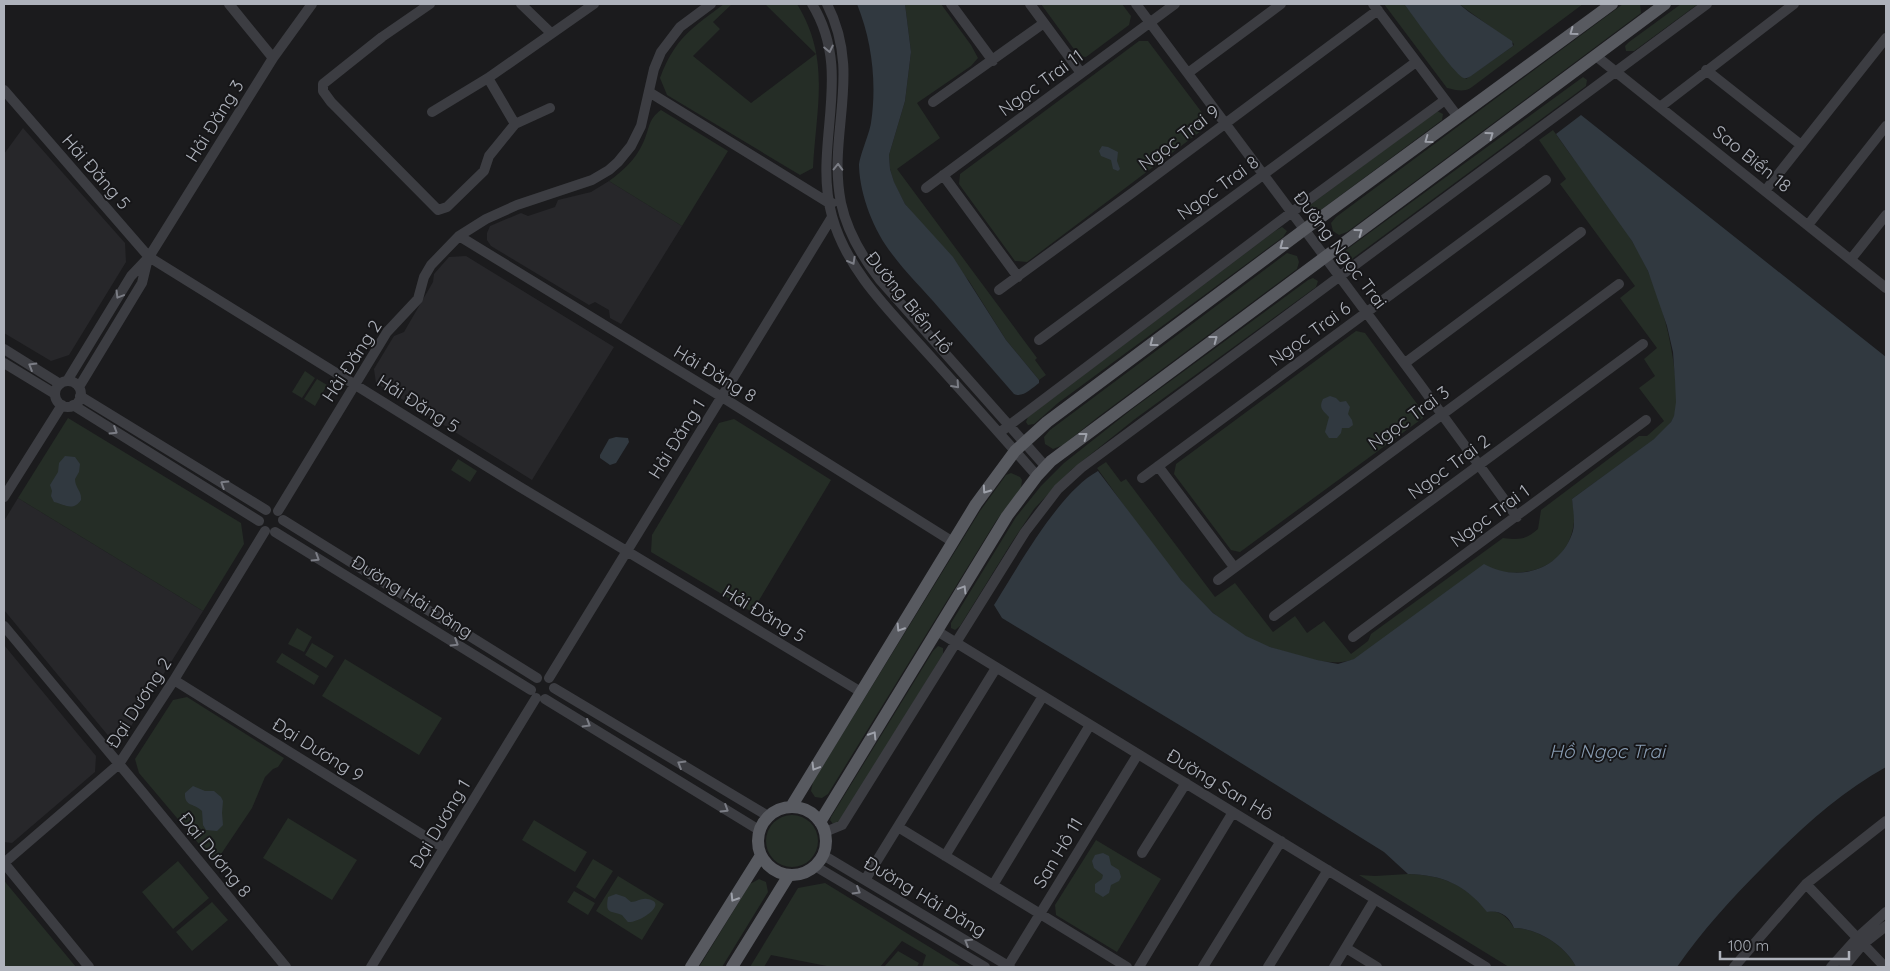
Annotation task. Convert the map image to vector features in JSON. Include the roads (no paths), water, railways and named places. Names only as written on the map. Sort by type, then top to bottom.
[{"type":"main road","points":[[791,806],[976,504],[1019,447],[1053,418],[1305,229],[1612,4]]},
{"type":"main road","points":[[823,827],[937,631],[1007,516],[1042,471],[1069,447],[1665,4]]},
{"type":"main road","points":[[791,806],[802,808],[810,812],[823,827],[826,840],[823,855],[808,872],[789,875],[778,873],[760,857],[757,839],[759,830],[768,816],[776,810],[791,806]]},
{"type":"main road","points":[[691,967],[760,857]]},
{"type":"main road","points":[[732,967],[789,875]]},
{"type":"street","points":[[229,4],[273,58]]},
{"type":"street","name":"Hải Đăng 3","points":[[63,382],[131,276],[149,257],[273,58],[312,4]]},
{"type":"street","points":[[430,4],[382,37],[323,84],[322,91],[438,210],[447,206],[484,171],[489,156],[515,124],[550,108]]},
{"type":"street","points":[[521,4],[552,34]]},
{"type":"street","points":[[432,112],[488,78],[594,4]]},
{"type":"street","name":"Hải Đăng 2","points":[[278,510],[387,332],[418,299],[428,269],[459,236],[486,219],[508,208],[578,185],[598,177],[609,170],[622,157],[635,139],[643,119],[658,60],[670,39],[680,27],[711,4]]},
{"type":"street","name":"Đường Biển Hồ","points":[[812,4],[820,18],[829,45],[833,75],[827,168],[829,203],[832,217],[842,242],[868,286],[999,433],[1019,447],[1042,471]]},
{"type":"street","name":"Đường Biển Hồ","points":[[827,4],[840,40],[845,71],[838,164],[844,215],[854,237],[876,274],[1009,425],[1019,447]]},
{"type":"street","points":[[951,4],[993,61]]},
{"type":"street","points":[[1030,4],[1081,73]]},
{"type":"street","name":"Đường Ngọc Trai","points":[[1136,4],[1405,363],[1517,517]]},
{"type":"street","name":"Ngọc Trai 11","points":[[926,188],[1175,4]]},
{"type":"street","points":[[1188,73],[1282,4]]},
{"type":"street","points":[[823,827],[842,825],[1025,532],[1058,490],[1081,468],[1545,122],[1707,4]]},
{"type":"street","points":[[1660,107],[1794,4]]},
{"type":"street","points":[[1376,7],[1458,117]]},
{"type":"street","name":"Ngọc Trai 9","points":[[999,290],[1226,123],[1376,7]]},
{"type":"street","points":[[933,102],[1044,23]]},
{"type":"street","points":[[1765,191],[1886,38]]},
{"type":"street","name":"Sao Biển 18","points":[[1596,56],[1886,288]]},
{"type":"street","name":"Ngọc Trai 8","points":[[1039,340],[1416,62]]},
{"type":"street","points":[[1706,70],[1801,145]]},
{"type":"street","points":[[488,78],[515,124]]},
{"type":"street","name":"Hải Đăng 5","points":[[4,90],[149,257],[520,487],[861,692]]},
{"type":"street","points":[[649,92],[829,203],[841,202]]},
{"type":"street","points":[[999,433],[1292,212],[1445,100]]},
{"type":"street","points":[[1808,225],[1886,126]]},
{"type":"street","points":[[943,175],[1018,277]]},
{"type":"street","name":"Ngọc Trai 6","points":[[1142,478],[1546,180]]},
{"type":"street","points":[[832,217],[844,215]]},
{"type":"street","points":[[1851,259],[1886,215]]},
{"type":"street","name":"Hải Đăng 1","points":[[549,678],[832,217]]},
{"type":"street","points":[[1405,363],[1582,232]]},
{"type":"street","name":"Hải Đăng 8","points":[[459,236],[722,397],[953,542]]},
{"type":"street","name":"Hải Đăng 3","points":[[80,392],[142,282],[149,257]]},
{"type":"street","name":"Ngọc Trai 3","points":[[1218,580],[1619,284]]},
{"type":"street","name":"Ngọc Trai 2","points":[[1274,616],[1643,344]]},
{"type":"street","points":[[4,349],[63,382],[73,382],[80,392],[266,510]]},
{"type":"street","points":[[4,363],[55,394]]},
{"type":"street","points":[[63,382],[56,389],[55,394],[57,401],[62,405],[72,405],[259,521]]},
{"type":"street","points":[[72,405],[79,400],[80,392]]},
{"type":"street","points":[[4,497],[62,405]]},
{"type":"street","name":"Ngọc Trai 1","points":[[1352,637],[1646,420]]},
{"type":"street","points":[[1158,466],[1234,568]]},
{"type":"street","points":[[271,508],[278,510],[282,514],[282,526],[270,532],[262,529],[259,521],[261,514],[271,508]]},
{"type":"street","name":"Đường Hải Đăng","points":[[283,520],[536,678]]},
{"type":"street","name":"Đường Hải Đăng","points":[[270,532],[759,830]]},
{"type":"street","name":"Đại Dương 2","points":[[4,863],[119,764],[270,532]]},
{"type":"street","name":"Đại Dương 8","points":[[4,626],[286,967]]},
{"type":"street","name":"Đường San Hô","points":[[937,631],[1486,967]]},
{"type":"street","points":[[865,880],[996,668]]},
{"type":"street","points":[[543,676],[549,678],[554,688],[551,696],[538,696],[531,685],[536,678],[543,676]]},
{"type":"street","name":"Đại Dương 9","points":[[174,680],[444,848]]},
{"type":"street","points":[[554,688],[768,816]]},
{"type":"street","name":"Đại Dương 1","points":[[371,967],[538,696]]},
{"type":"street","points":[[945,856],[1043,696]]},
{"type":"street","points":[[993,885],[1090,725]]},
{"type":"street","name":"San Hô 11","points":[[1007,967],[1138,754]]},
{"type":"street","points":[[1142,854],[1186,783]]},
{"type":"street","points":[[1139,967],[1233,812]]},
{"type":"street","points":[[1734,967],[1806,884],[1886,821]]},
{"type":"street","points":[[898,826],[1127,967]]},
{"type":"street","points":[[1203,967],[1281,842]]},
{"type":"street","name":"Đường Hải Đăng","points":[[823,855],[994,963],[1007,967]]},
{"type":"street","points":[[4,863],[90,967]]},
{"type":"street","name":"Đường Hải Đăng","points":[[815,866],[985,967]]},
{"type":"street","points":[[1268,967],[1328,870]]},
{"type":"street","points":[[1806,884],[1885,967]]},
{"type":"street","points":[[1334,967],[1375,899]]},
{"type":"street","points":[[1831,967],[1860,941],[1886,912]]},
{"type":"street","points":[[1844,967],[1860,941],[1886,926]]},
{"type":"street","points":[[1346,948],[1377,967]]},
{"type":"water","points":[[857,4],[905,4],[911,52],[905,101],[889,155],[890,169],[905,204],[953,257],[1006,340],[1039,380],[1039,383],[1024,394],[1014,394],[897,261],[879,235],[869,213],[862,189],[859,166],[871,123],[873,78],[870,47]]},
{"type":"water","points":[[1404,4],[1459,4],[1512,41],[1513,46],[1471,76],[1464,78],[1443,57]]},
{"type":"water","name":"Hồ Ngọc Trai","points":[[1581,115],[1886,357],[1886,767],[1836,800],[1790,840],[1728,903],[1677,967],[1576,967],[1558,945],[1532,931],[1514,928],[1507,917],[1496,912],[1487,912],[1470,894],[1452,883],[1432,876],[1408,874],[1384,852],[1196,735],[1002,618],[994,605],[1027,551],[1054,513],[1083,481],[1098,471],[1181,580],[1213,613],[1246,636],[1270,647],[1338,664],[1354,659],[1484,564],[1509,572],[1522,572],[1535,570],[1557,557],[1566,547],[1572,534],[1574,517],[1572,499],[1654,439],[1671,422],[1676,402],[1673,352],[1667,326],[1648,271],[1632,241],[1556,134]]},
{"type":"water","points":[[1102,146],[1118,152],[1117,161],[1120,169],[1118,171],[1113,169],[1111,160],[1101,156],[1099,151]]},
{"type":"water","points":[[1330,396],[1340,402],[1346,401],[1350,407],[1348,414],[1353,425],[1349,428],[1342,428],[1337,438],[1329,438],[1325,432],[1329,417],[1321,405],[1323,399]]},
{"type":"water","points":[[616,437],[628,438],[629,442],[616,463],[610,465],[600,458],[600,455],[609,439]]},
{"type":"water","points":[[65,456],[75,457],[80,464],[79,472],[75,479],[81,500],[75,506],[54,502],[51,496],[50,485],[58,472],[59,463]]},
{"type":"water","points":[[193,786],[205,791],[214,791],[221,797],[223,801],[223,825],[217,831],[206,830],[203,825],[202,811],[186,801],[185,793]]},
{"type":"water","points":[[1103,853],[1109,856],[1111,865],[1119,870],[1121,877],[1119,881],[1111,885],[1109,893],[1103,897],[1095,892],[1095,884],[1102,879],[1103,875],[1094,868],[1092,861],[1095,855]]},
{"type":"water","points":[[616,894],[625,897],[631,902],[645,899],[653,901],[655,904],[654,908],[645,916],[628,922],[622,915],[609,911],[607,907],[608,897]]}]
